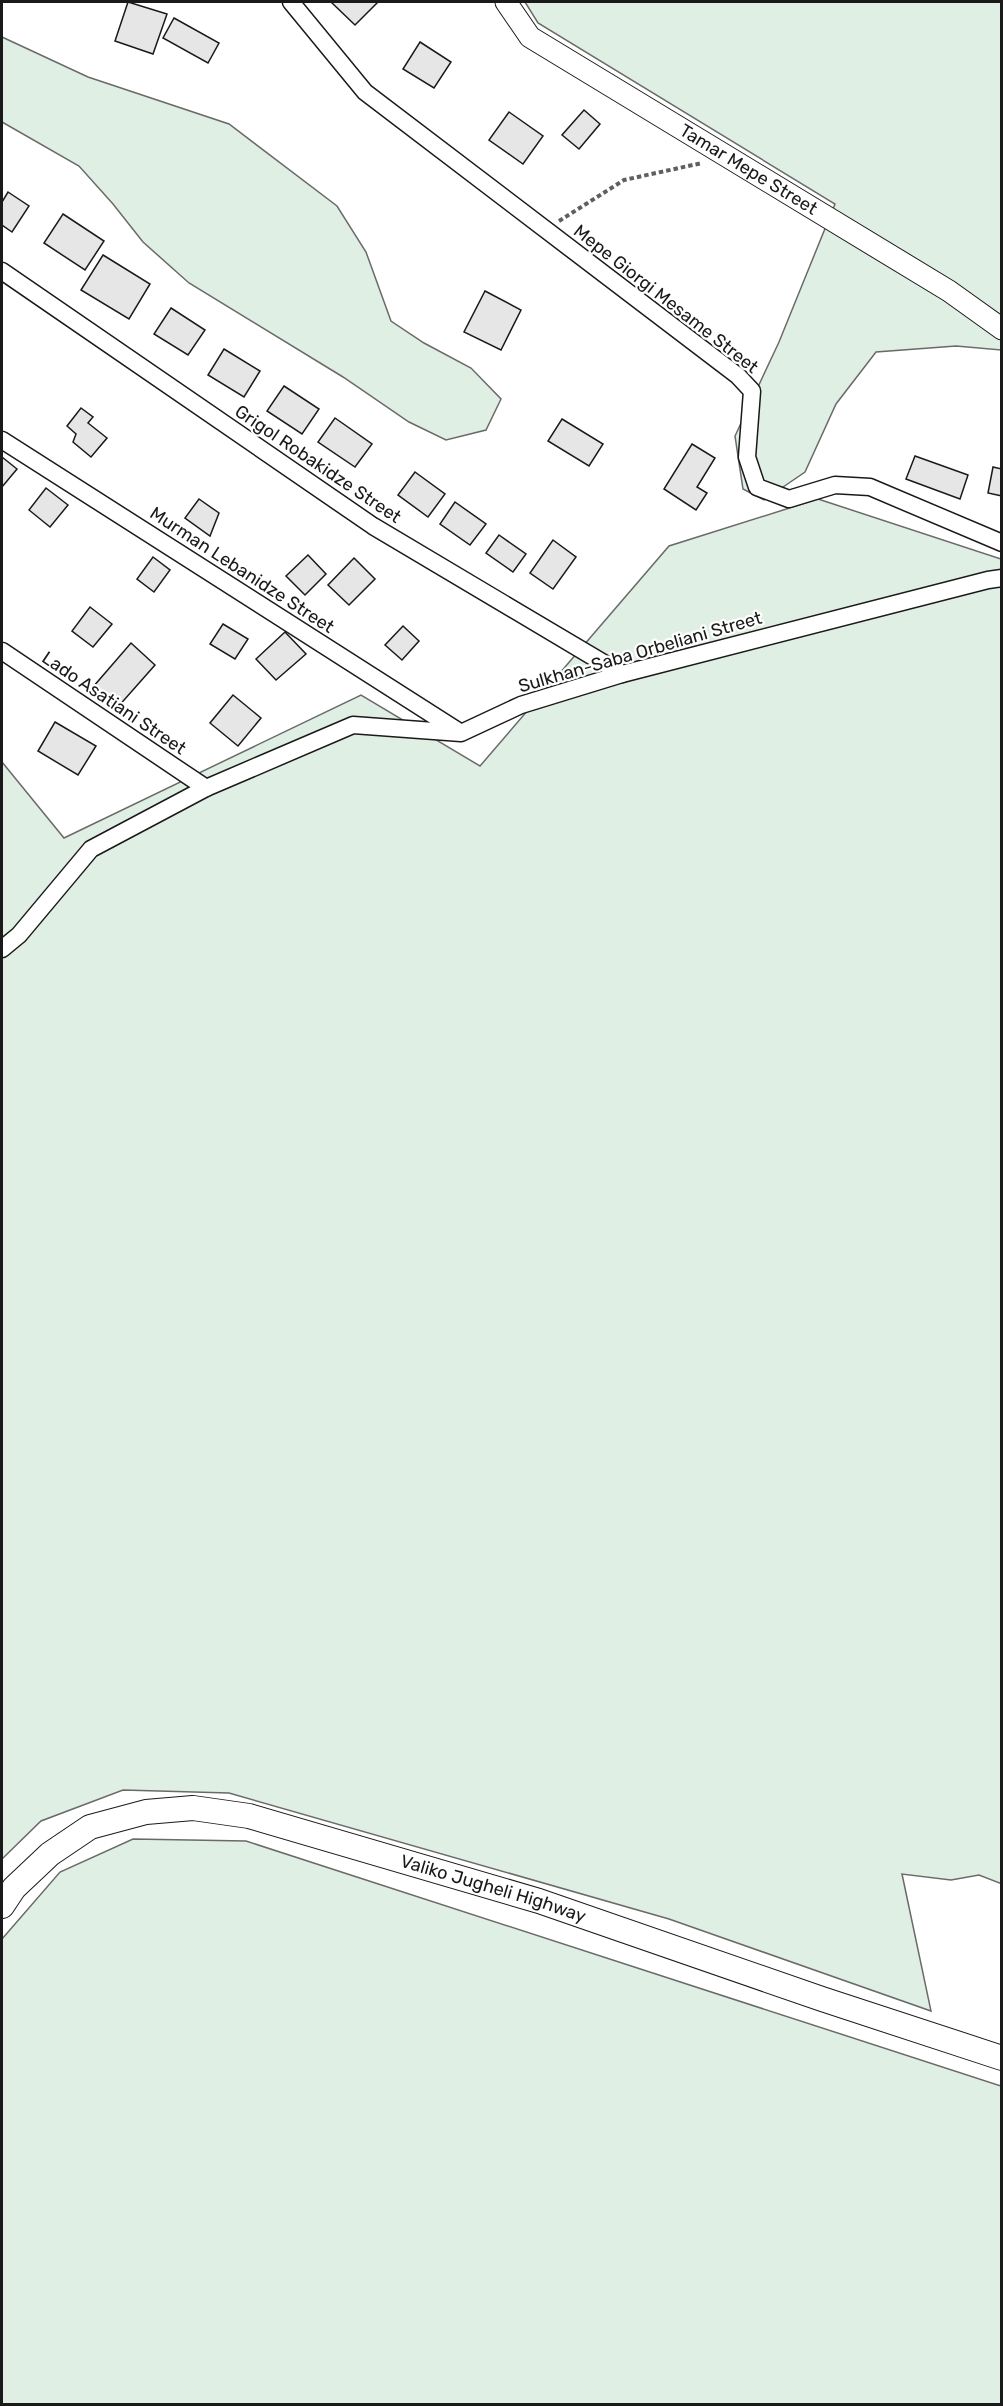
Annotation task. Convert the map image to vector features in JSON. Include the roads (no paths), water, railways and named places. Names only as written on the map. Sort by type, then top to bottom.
[{"type":"main road","name":"Valiko Jugheli Highway","points":[[2,1905],[14,1888],[50,1854],[90,1827],[146,1812],[193,1808],[249,1816],[539,1901],[822,1999],[1002,2058]]},
{"type":"street","name":"Mepe Giorgi Mesame Street","points":[[291,2],[365,92],[738,376],[752,391],[747,457],[757,487],[789,499],[835,485],[870,487],[1002,543]]},
{"type":"street","name":"Tamar Mepe Street","points":[[506,2],[530,37],[949,291],[1002,329]]},
{"type":"street","name":"Grigol Robakidze Street","points":[[2,271],[373,526],[622,674]]},
{"type":"street","name":"Murman Lebanidze Street","points":[[2,440],[461,733]]},
{"type":"street","name":"Sulkhan-Saba Orbeliani Street","points":[[2,949],[19,935],[91,849],[206,788],[353,724],[461,733],[521,705],[622,674],[1002,578]]},
{"type":"street","name":"Lado Asatiani Street","points":[[2,651],[206,788]]}]
